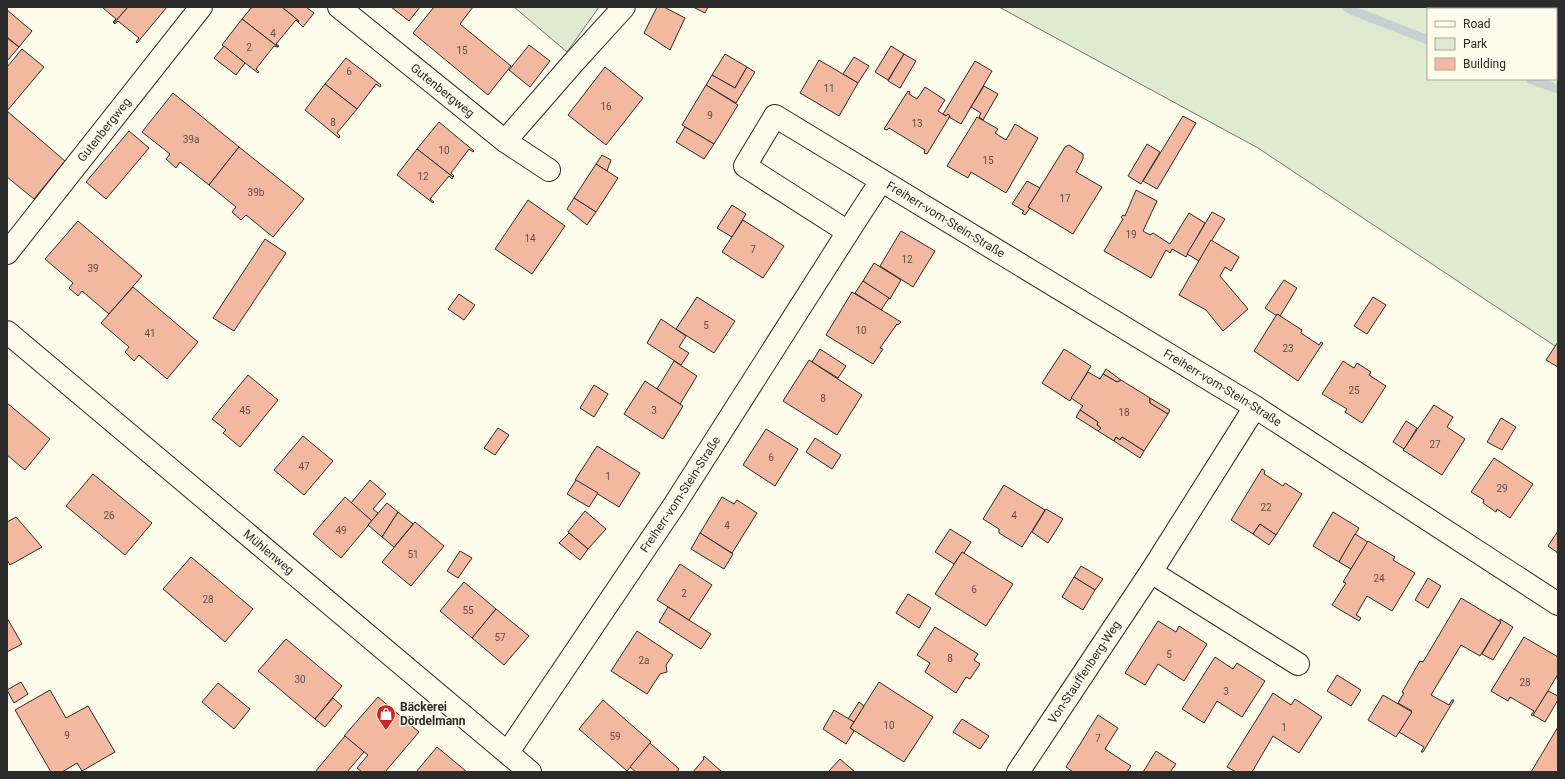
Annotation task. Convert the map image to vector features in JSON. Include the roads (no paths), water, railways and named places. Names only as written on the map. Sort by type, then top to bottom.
[{"type":"street","name":"Gutenbergweg","points":[[7,253],[201,7]]},
{"type":"street","name":"Gutenbergweg","points":[[339,7],[506,141],[549,170]]},
{"type":"street","points":[[506,141],[573,63],[624,7]]},
{"type":"street","name":"Freiherr-vom-Stein-Straße","points":[[848,232],[745,166],[775,116],[1255,407],[1558,604]]},
{"type":"street","name":"Freiherr-vom-Stein-Straße","points":[[508,752],[675,504],[881,181]]},
{"type":"street","name":"Mühlenweg","points":[[7,332],[530,772]]},
{"type":"street","name":"Von-Stauffenberg-Weg","points":[[1018,772],[1151,572],[1255,407]]},
{"type":"street","points":[[1151,572],[1298,664]]},
{"type":"waterway","points":[[1346,7],[1427,40]]},
{"type":"waterway","points":[[1533,80],[1558,89]]},
{"type":"place","name":"Bäckerei Dördelmann","points":[[386,731]]}]
